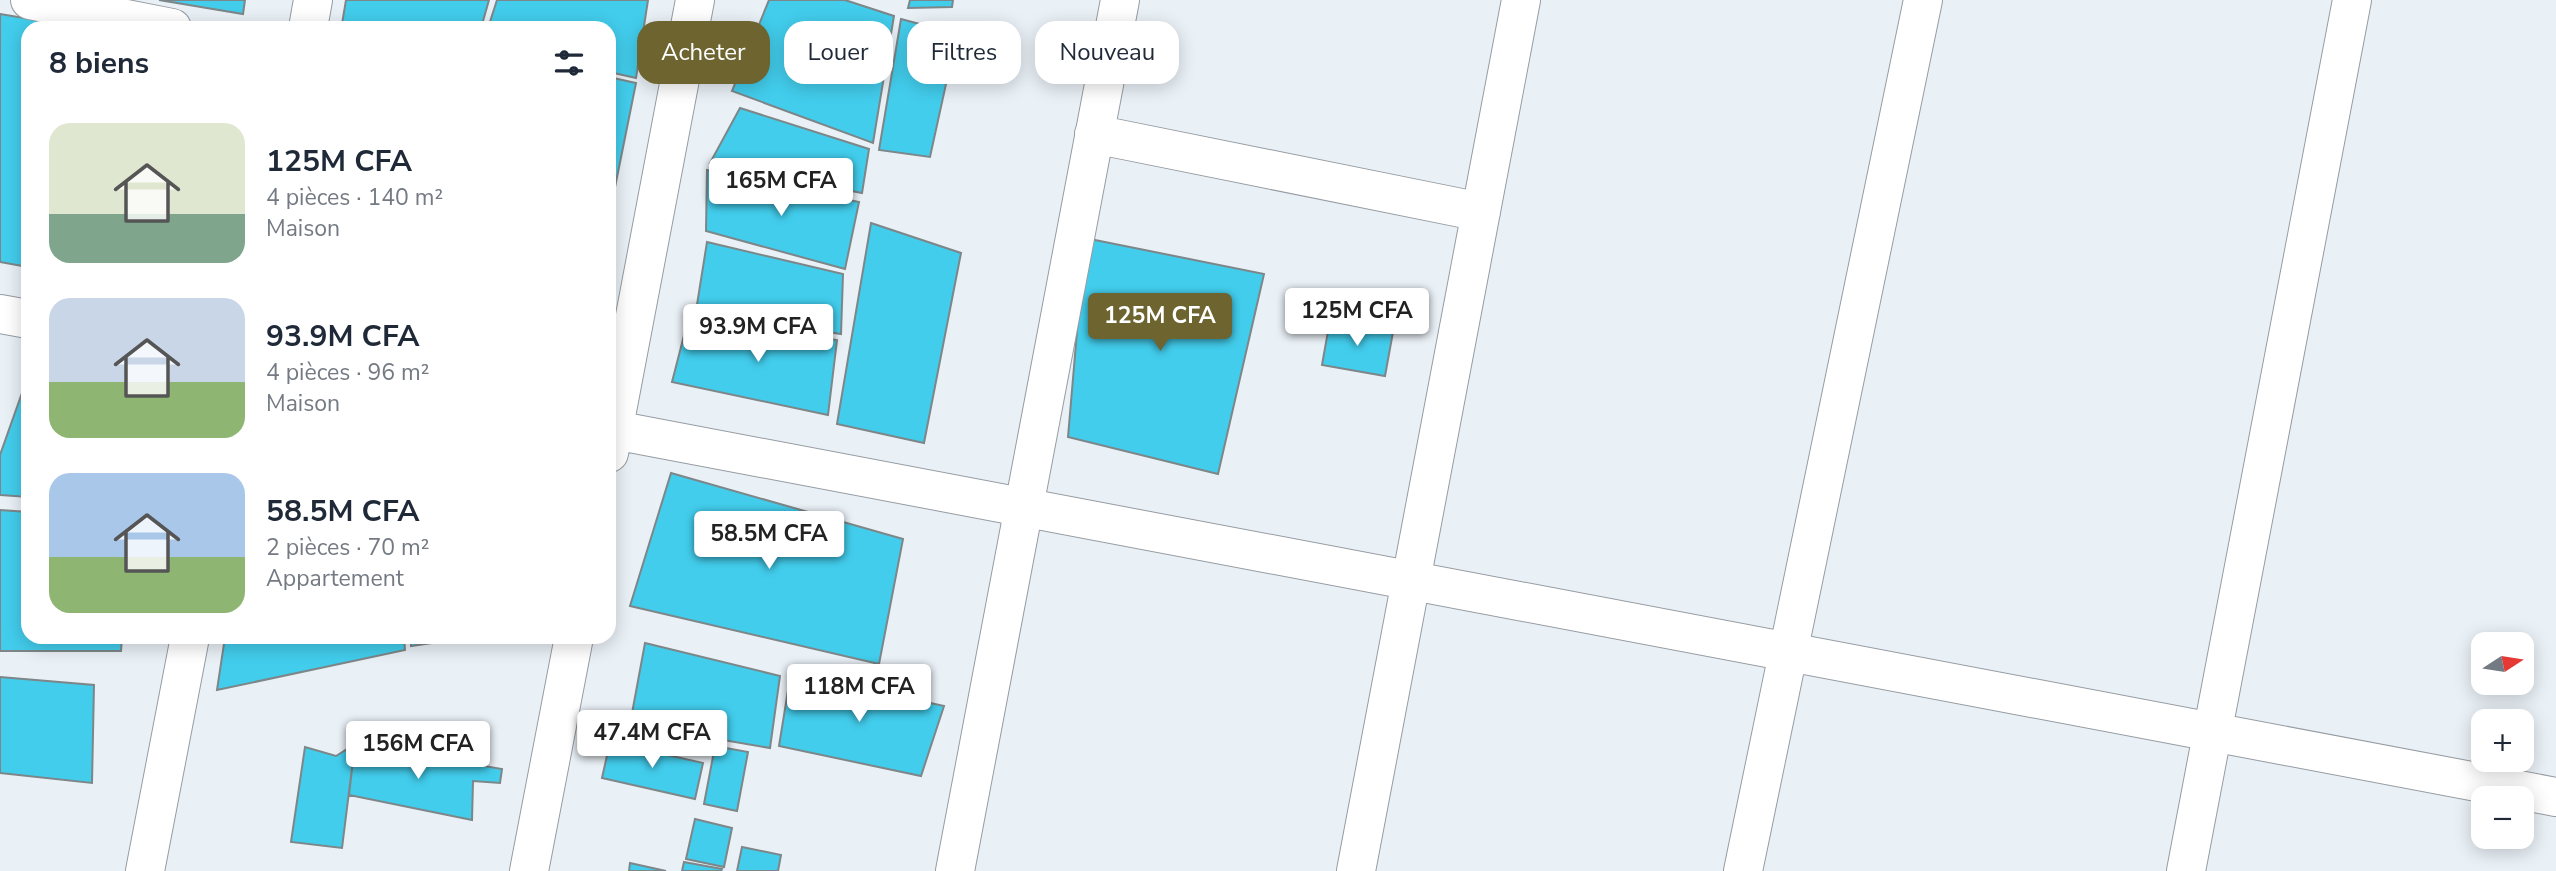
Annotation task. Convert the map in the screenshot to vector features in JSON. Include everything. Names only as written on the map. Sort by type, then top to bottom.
[{"type":"street","points":[[30,0],[136,21]]},
{"type":"street","points":[[309,21],[313,0]]},
{"type":"street","points":[[616,406],[695,0]]},
{"type":"street","points":[[955,871],[1120,0]]},
{"type":"street","points":[[1356,871],[1521,0]]},
{"type":"street","points":[[1743,871],[1923,0]]},
{"type":"street","points":[[2186,871],[2352,0]]},
{"type":"street","points":[[1094,134],[1481,212]]},
{"type":"street","points":[[0,314],[21,318]]},
{"type":"street","points":[[616,438],[1024,507],[2556,797]]},
{"type":"street","points":[[145,871],[189,644]]},
{"type":"street","points":[[529,871],[573,644]]},
{"type":"building","points":[[159,0],[245,0],[243,14]]},
{"type":"building","points":[[346,0],[489,0],[483,21],[342,21]]},
{"type":"building","points":[[497,0],[648,0],[645,21],[637,21],[636,78],[616,74],[616,21],[490,21]]},
{"type":"building","points":[[769,0],[845,0],[894,16],[893,22],[784,21],[784,84],[883,84],[873,143],[732,91],[735,84],[770,84],[770,21],[760,21]]},
{"type":"building","points":[[910,0],[953,0],[952,7],[908,8]]},
{"type":"building","points":[[0,14],[42,21],[21,21],[21,266],[0,262]]},
{"type":"building","points":[[901,19],[908,21],[907,84],[946,84],[930,157],[879,150],[890,84],[893,84],[893,67]]},
{"type":"building","points":[[616,79],[636,83],[616,182]]},
{"type":"building","points":[[740,108],[869,149],[862,193],[710,163]]},
{"type":"building","points":[[707,170],[859,202],[845,269],[706,231]]},
{"type":"building","points":[[871,223],[961,253],[924,443],[837,424]]},
{"type":"building","points":[[1085,238],[1264,274],[1218,474],[1068,437]]},
{"type":"building","points":[[707,242],[843,274],[841,334],[696,311]]},
{"type":"building","points":[[689,316],[837,340],[828,415],[672,382]]},
{"type":"building","points":[[1330,320],[1393,332],[1385,376],[1322,365]]},
{"type":"building","points":[[21,396],[21,496],[0,495],[0,455]]},
{"type":"building","points":[[671,473],[903,539],[879,664],[630,606]]},
{"type":"building","points":[[0,510],[21,512],[21,644],[122,644],[121,651],[0,651]]},
{"type":"building","points":[[645,643],[780,676],[770,748],[630,724]]},
{"type":"building","points":[[224,644],[405,644],[405,650],[217,690]]},
{"type":"building","points":[[791,672],[944,706],[921,776],[779,746]]},
{"type":"building","points":[[0,677],[94,685],[92,783],[0,773]]},
{"type":"building","points":[[610,742],[703,763],[695,799],[602,778]]},
{"type":"building","points":[[355,744],[502,769],[500,783],[473,781],[472,820],[349,795]]},
{"type":"building","points":[[355,744],[342,848],[291,842],[305,747],[336,756]]},
{"type":"building","points":[[715,746],[748,752],[737,811],[704,804]]},
{"type":"building","points":[[695,819],[732,828],[724,867],[686,859]]},
{"type":"building","points":[[742,847],[781,855],[778,871],[737,871]]},
{"type":"building","points":[[684,862],[722,869],[682,871]]},
{"type":"building","points":[[630,863],[666,871],[629,871]]}]
